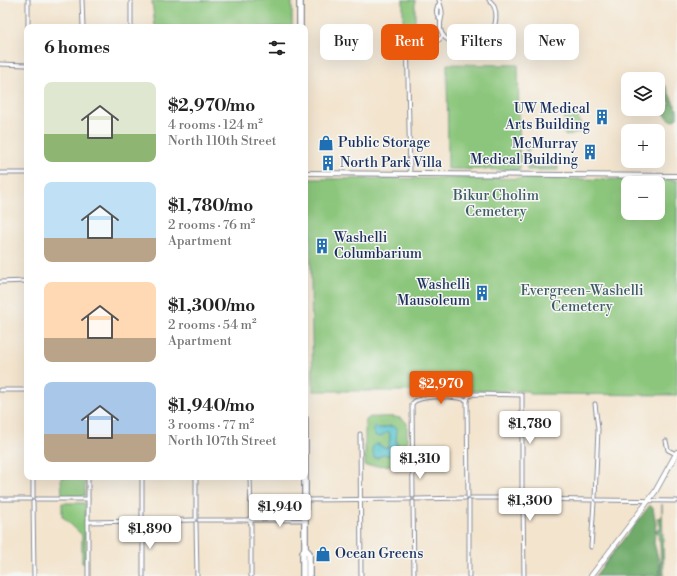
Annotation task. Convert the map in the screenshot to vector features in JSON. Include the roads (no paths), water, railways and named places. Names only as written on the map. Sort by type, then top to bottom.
[{"type":"highway","points":[[300,0],[300,24]]},
{"type":"highway","points":[[305,480],[306,549],[308,553],[309,576]]},
{"type":"highway","points":[[303,576],[303,553],[306,549]]},
{"type":"main road","points":[[591,576],[649,500],[676,453]]},
{"type":"street","points":[[28,0],[28,24]]},
{"type":"street","points":[[82,0],[83,24]]},
{"type":"street","points":[[131,0],[131,24]]},
{"type":"street","points":[[439,2],[436,8],[437,16],[440,20],[440,29],[443,35],[456,43],[488,38],[492,34],[496,13],[494,5],[489,0]]},
{"type":"street","points":[[439,40],[443,35]]},
{"type":"street","points":[[407,60],[410,174]]},
{"type":"street","points":[[0,64],[24,65]]},
{"type":"street","points":[[0,173],[24,173]]},
{"type":"street","points":[[308,173],[677,176]]},
{"type":"street","points":[[0,282],[24,281]]},
{"type":"street","points":[[0,390],[24,390]]},
{"type":"street","points":[[469,576],[467,400],[469,396],[474,394],[522,395],[522,496]]},
{"type":"street","points":[[414,576],[413,502],[411,497],[412,404],[415,401],[425,398],[455,396],[467,400]]},
{"type":"street","points":[[591,546],[598,430],[595,404]]},
{"type":"street","points":[[360,434],[361,576]]},
{"type":"street","points":[[666,441],[668,450],[676,453]]},
{"type":"street","points":[[33,480],[34,576]]},
{"type":"street","points":[[88,480],[88,576]]},
{"type":"street","points":[[142,480],[143,576]]},
{"type":"street","points":[[196,480],[197,576]]},
{"type":"street","points":[[250,480],[251,576]]},
{"type":"street","points":[[305,500],[411,497],[416,499],[519,498],[522,496]]},
{"type":"street","points":[[522,496],[526,499],[677,501]]},
{"type":"street","points":[[519,498],[523,502],[524,576]]},
{"type":"street","points":[[0,499],[88,499]]},
{"type":"street","points":[[413,502],[416,499]]},
{"type":"street","points":[[523,502],[526,499]]},
{"type":"street","points":[[88,522],[305,520]]},
{"type":"water","points":[[375,426],[378,429],[391,426],[397,428],[396,443],[399,451],[397,455],[390,456],[384,454],[374,458],[372,449],[374,445],[378,444],[384,448],[389,447],[390,435],[389,432],[379,437],[375,435],[373,433],[373,428]]},
{"type":"place","name":"UW Medical Arts Building","points":[[602,117]]},
{"type":"place","name":"Public Storage","points":[[326,143]]},
{"type":"place","name":"McMurray Medical Building","points":[[590,152]]},
{"type":"place","name":"North Park Villa","points":[[328,163]]},
{"type":"place","name":"Washelli Columbarium","points":[[322,246]]},
{"type":"place","name":"Washelli Mausoleum","points":[[482,293]]},
{"type":"place","name":"Ocean Greens","points":[[323,554]]},
{"type":"park label","name":"Bikur Cholim Cemetery","points":[[496,204]]},
{"type":"park label","name":"Evergreen-Washelli Cemetery","points":[[582,300]]}]
